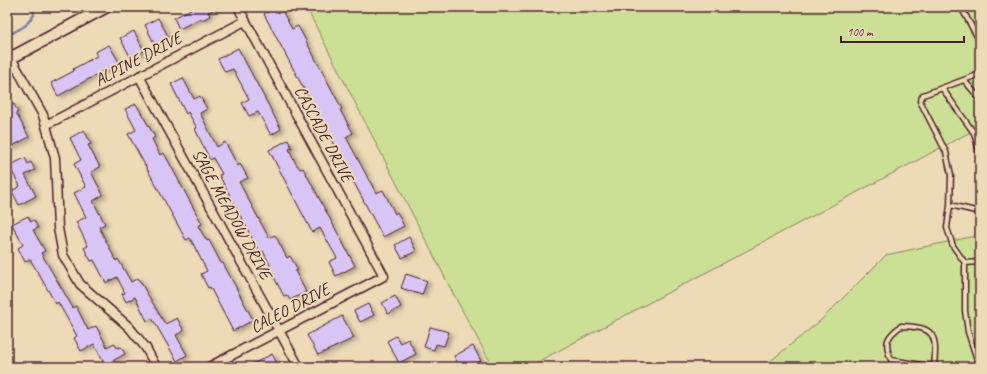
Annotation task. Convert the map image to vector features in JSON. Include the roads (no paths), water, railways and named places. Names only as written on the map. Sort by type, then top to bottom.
[{"type":"main road","points":[[9,59],[106,7]]},
{"type":"street","name":"CASCADE DRIVE","points":[[238,7],[384,276]]},
{"type":"street","name":"ALPINE DRIVE","points":[[46,125],[245,21]]},
{"type":"street","points":[[9,59],[43,114],[55,158],[58,228],[63,255],[80,284],[129,327],[146,348],[156,367]]},
{"type":"street","name":"SAGE MEADOW DRIVE","points":[[139,76],[299,367]]},
{"type":"street","name":"CALEO DRIVE","points":[[209,367],[384,276]]},
{"type":"lane","points":[[961,7],[980,42]]},
{"type":"lane","points":[[973,367],[980,366],[968,332],[965,311],[965,263],[953,246],[947,228],[950,206],[951,176],[946,152],[920,101],[923,95],[980,74]]},
{"type":"lane","points":[[964,80],[980,99]]},
{"type":"lane","points":[[942,88],[974,134],[980,155]]},
{"type":"lane","points":[[950,206],[980,212]]},
{"type":"lane","points":[[965,263],[980,262]]},
{"type":"lane","points":[[901,326],[921,326],[930,332],[936,345],[934,367],[891,360],[886,348],[889,335],[901,326]]},
{"type":"waterway","points":[[7,36],[25,26],[34,15],[33,7]]}]
